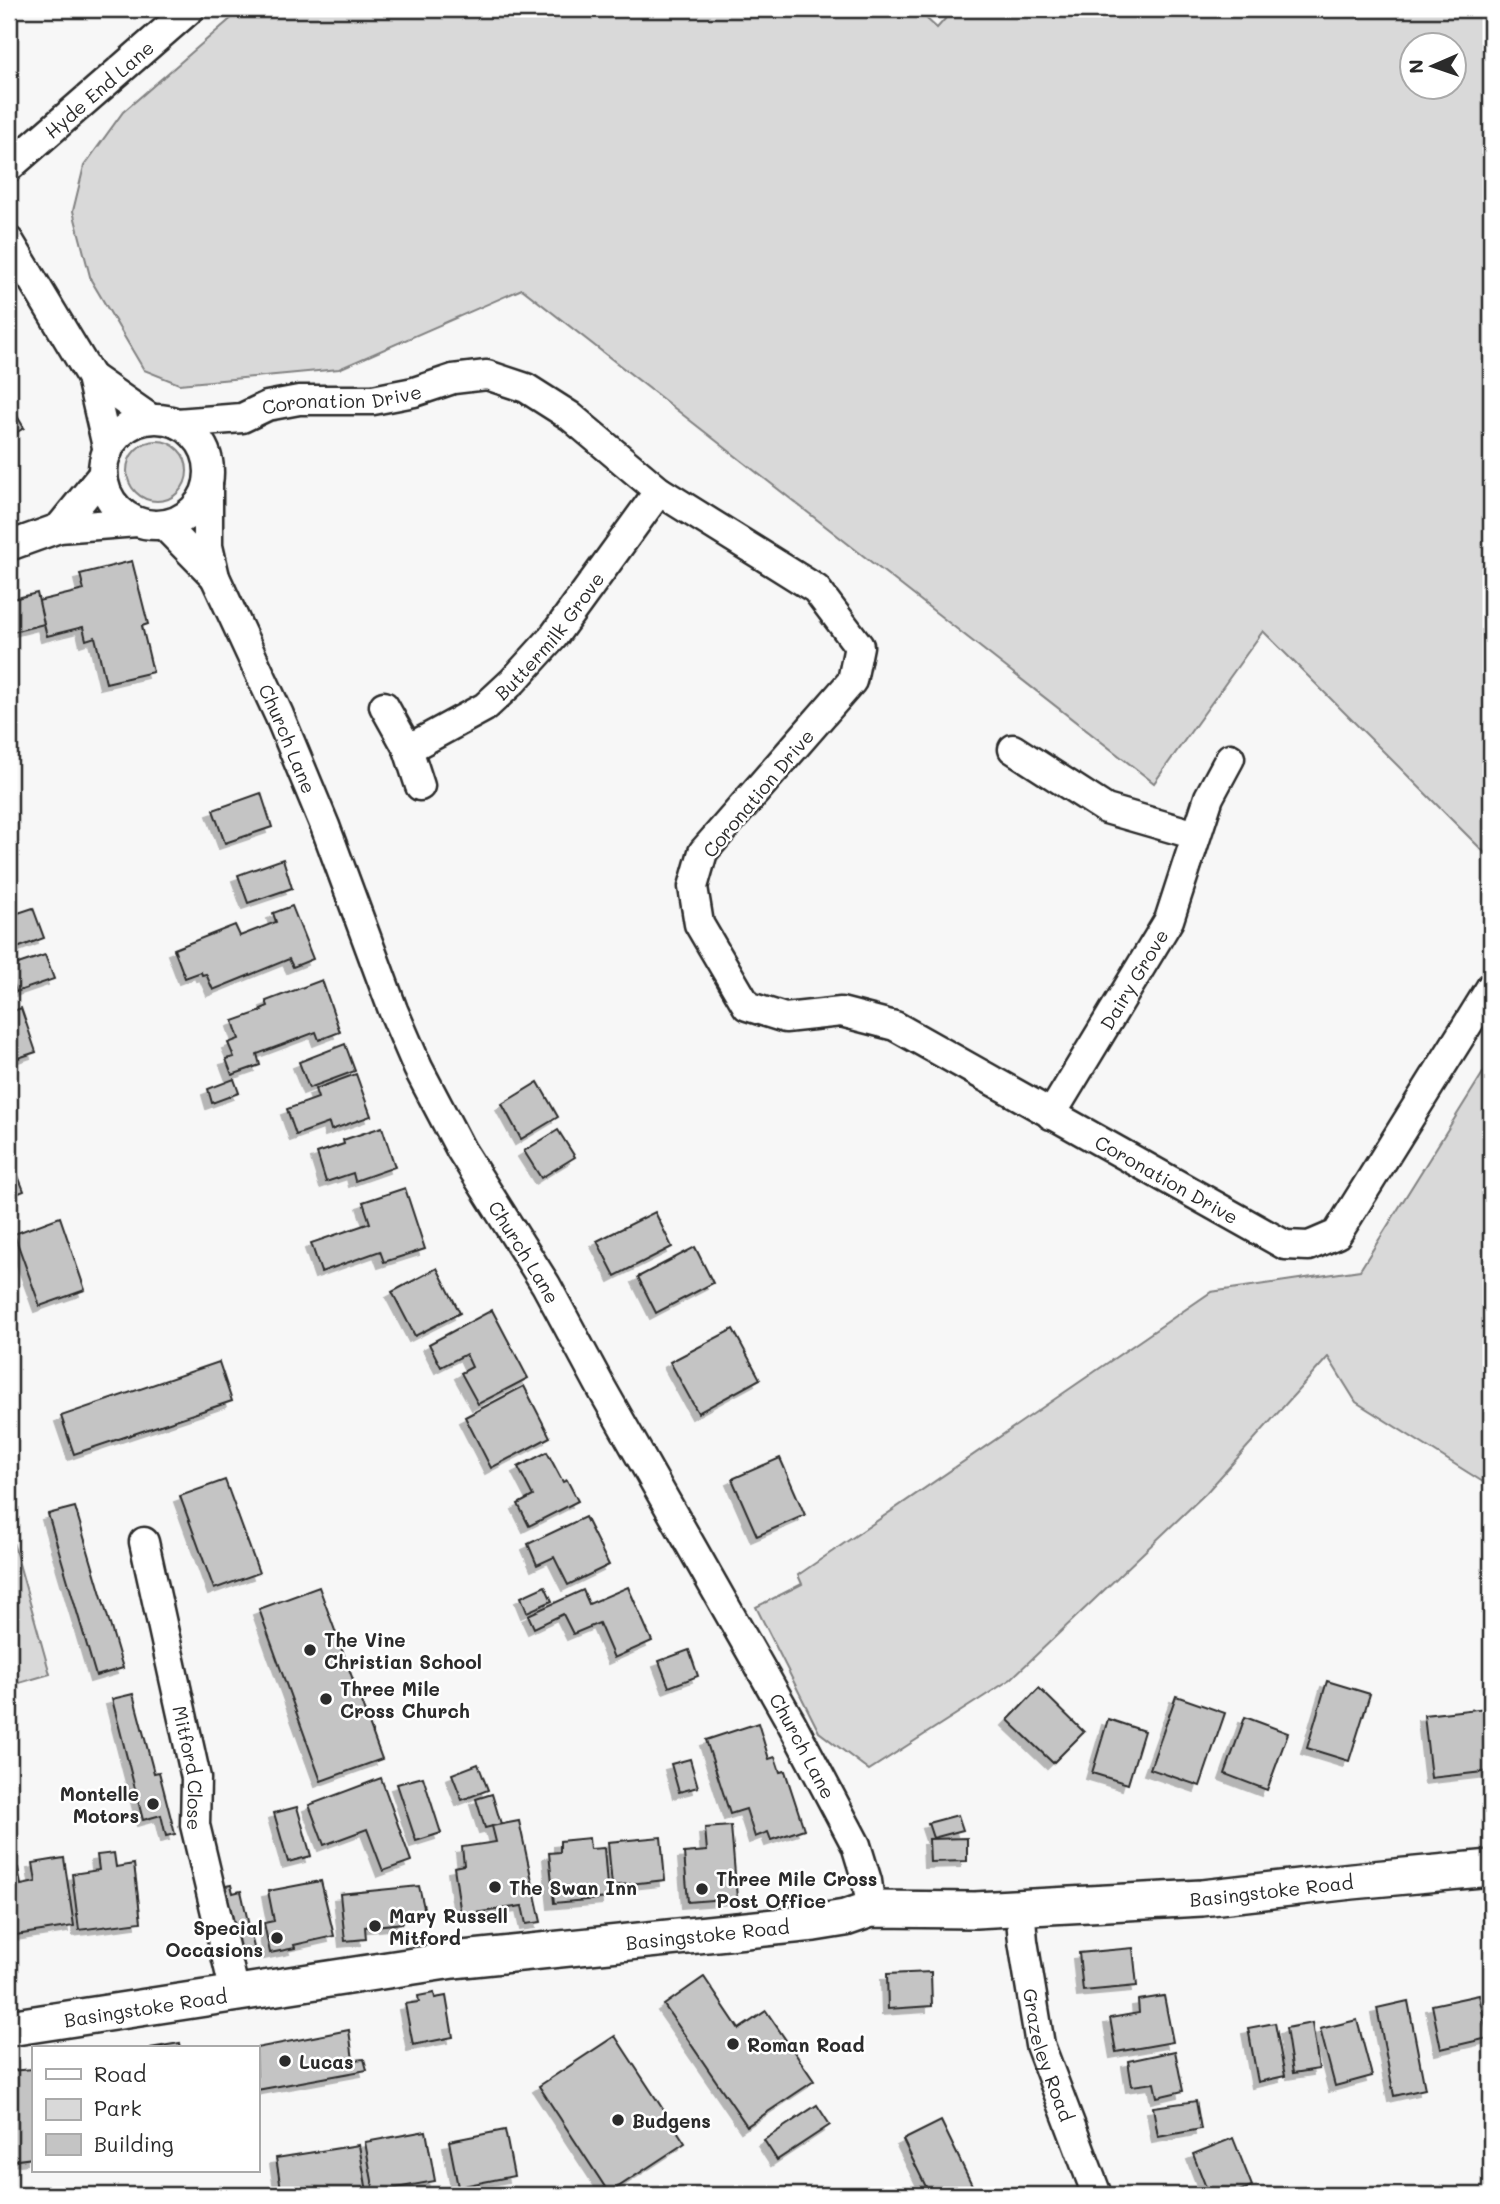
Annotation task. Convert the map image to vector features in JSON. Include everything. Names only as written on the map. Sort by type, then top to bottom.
[{"type":"street","name":"Hyde End Lane","points":[[9,167],[190,9]]},
{"type":"street","points":[[9,241],[91,377],[105,463],[106,489],[113,503],[124,514],[151,523]]},
{"type":"street","name":"Coronation Drive","points":[[164,421],[242,418],[267,406],[299,401],[373,400],[414,392],[453,379],[487,375],[526,388],[570,416],[659,491],[816,589],[859,646],[852,681],[704,852],[693,887],[699,924],[747,1006],[785,1018],[841,1012],[895,1026],[1284,1245],[1309,1246],[1337,1234],[1491,986]]},
{"type":"street","points":[[9,546],[59,527],[179,520],[192,512],[202,499],[208,472],[202,445],[191,432],[164,421],[91,377]]},
{"type":"street","name":"Coronation Drive","points":[[208,472],[242,418]]},
{"type":"street","points":[[59,527],[105,463],[118,435],[133,425],[164,421]]},
{"type":"street","name":"Church Lane","points":[[208,472],[208,546],[215,577],[279,715],[315,802],[393,1010],[418,1068],[461,1150],[546,1284],[602,1389],[792,1724],[856,1845],[867,1881],[871,1909]]},
{"type":"street","name":"Buttermilk Grove","points":[[408,749],[485,707],[513,681],[553,637],[659,491]]},
{"type":"street","name":"Church Lane","points":[[151,523],[215,577]]},
{"type":"street","points":[[384,706],[408,749],[420,786]]},
{"type":"street","points":[[1013,750],[1106,809],[1196,835]]},
{"type":"street","name":"Dairy Grove","points":[[1051,1115],[1169,920],[1209,797],[1230,758]]},
{"type":"street","name":"Mitford Close","points":[[144,1542],[196,1778],[195,1825],[234,1993]]},
{"type":"street","name":"Basingstoke Road","points":[[9,2028],[453,1960],[814,1923],[845,1918],[871,1909],[1020,1908],[1202,1898],[1491,1868]]},
{"type":"street","name":"Grazeley Road","points":[[1020,1908],[1040,2045],[1097,2195]]},
{"type":"green space","points":[[242,9],[916,9],[937,28],[954,9],[1491,9],[1491,859],[1263,631],[1154,783],[522,289],[339,369],[179,384],[144,370],[91,280],[73,211],[84,166],[123,112]]},
{"type":"green space","points":[[151,441],[163,441],[179,449],[185,459],[185,483],[179,493],[163,501],[151,501],[135,493],[127,477],[127,465],[135,449]]},
{"type":"green space","points":[[1491,1060],[1491,1487],[1356,1402],[1328,1357],[1206,1493],[1011,1679],[869,1770],[819,1732],[756,1607],[802,1584],[798,1575],[1211,1292],[1360,1270]]},
{"type":"green space","points":[[9,1528],[50,1674],[9,1686]]},
{"type":"building","points":[[9,402],[24,428],[9,437]]},
{"type":"building","points":[[132,561],[148,624],[142,626],[153,672],[106,683],[95,637],[86,640],[83,627],[47,636],[38,601],[84,590],[80,574]]},
{"type":"building","points":[[37,593],[44,624],[9,633],[9,600]]},
{"type":"building","points":[[261,793],[272,827],[225,843],[213,810]]},
{"type":"building","points":[[283,859],[292,888],[248,903],[238,875]]},
{"type":"building","points":[[292,906],[313,959],[293,967],[289,959],[213,990],[206,974],[202,975],[201,972],[185,978],[174,949],[235,925],[240,936],[276,922],[273,913]]},
{"type":"building","points":[[33,908],[44,938],[9,951],[9,916]]},
{"type":"building","points":[[45,955],[54,979],[16,992],[9,967]]},
{"type":"building","points":[[322,980],[340,1032],[319,1040],[316,1032],[257,1054],[260,1065],[232,1075],[226,1059],[234,1057],[228,1043],[239,1039],[233,1021],[262,1011],[261,1009],[268,1006],[266,1001]]},
{"type":"building","points":[[21,1008],[36,1052],[9,1061],[9,1013]]},
{"type":"building","points":[[345,1044],[355,1071],[309,1088],[299,1062]]},
{"type":"building","points":[[356,1074],[371,1116],[331,1130],[329,1123],[296,1135],[287,1109],[318,1098],[315,1089]]},
{"type":"building","points":[[234,1079],[239,1093],[212,1103],[208,1089]]},
{"type":"building","points":[[538,1082],[558,1117],[521,1139],[502,1104]]},
{"type":"building","points":[[382,1127],[395,1167],[355,1181],[353,1173],[326,1182],[317,1153],[344,1144],[343,1140]]},
{"type":"building","points":[[558,1130],[575,1157],[541,1178],[524,1151]]},
{"type":"building","points":[[9,1153],[24,1191],[9,1197]]},
{"type":"building","points":[[405,1188],[425,1249],[384,1262],[380,1251],[321,1272],[311,1243],[370,1223],[363,1202]]},
{"type":"building","points":[[655,1212],[672,1247],[615,1276],[597,1241]]},
{"type":"building","points":[[60,1217],[85,1290],[40,1306],[14,1234]]},
{"type":"building","points":[[695,1247],[713,1283],[656,1313],[638,1277]]},
{"type":"building","points":[[437,1268],[460,1313],[415,1336],[392,1292]]},
{"type":"building","points":[[492,1310],[528,1378],[478,1404],[461,1373],[472,1367],[466,1354],[441,1367],[429,1344]]},
{"type":"building","points":[[733,1329],[760,1379],[698,1413],[670,1362]]},
{"type":"building","points":[[219,1362],[232,1401],[74,1454],[61,1416]]},
{"type":"building","points":[[524,1386],[550,1437],[491,1468],[465,1417]]},
{"type":"building","points":[[547,1452],[563,1482],[567,1480],[578,1501],[529,1526],[518,1504],[533,1496],[518,1467]]},
{"type":"building","points":[[780,1458],[805,1515],[757,1536],[732,1479]]},
{"type":"building","points":[[225,1480],[259,1573],[214,1589],[180,1496]]},
{"type":"building","points":[[75,1507],[123,1668],[96,1676],[48,1514]]},
{"type":"building","points":[[585,1517],[609,1565],[568,1585],[554,1557],[537,1565],[528,1544]]},
{"type":"building","points":[[545,1586],[552,1601],[527,1612],[521,1597]]},
{"type":"building","points":[[319,1587],[382,1759],[321,1781],[259,1609]]},
{"type":"building","points":[[628,1587],[652,1641],[614,1658],[599,1623],[573,1634],[563,1614],[534,1628],[528,1615],[583,1590],[589,1604]]},
{"type":"building","points":[[689,1650],[698,1676],[669,1687],[659,1661]]},
{"type":"building","points":[[1327,1681],[1370,1694],[1349,1761],[1307,1748]]},
{"type":"building","points":[[1039,1688],[1084,1732],[1053,1763],[1008,1720]]},
{"type":"building","points":[[133,1694],[154,1773],[159,1772],[175,1834],[166,1836],[161,1815],[143,1820],[112,1699]]},
{"type":"building","points":[[1176,1696],[1225,1713],[1200,1786],[1150,1769]]},
{"type":"building","points":[[1486,1708],[1491,1771],[1431,1778],[1424,1715]]},
{"type":"building","points":[[1245,1717],[1288,1733],[1267,1790],[1225,1774]]},
{"type":"building","points":[[1108,1719],[1144,1731],[1128,1784],[1092,1773]]},
{"type":"building","points":[[758,1723],[769,1759],[775,1757],[780,1772],[785,1771],[804,1829],[771,1840],[768,1832],[755,1837],[746,1809],[730,1814],[706,1740]]},
{"type":"building","points":[[690,1759],[698,1787],[679,1792],[671,1764]]},
{"type":"building","points":[[478,1764],[488,1790],[462,1800],[452,1774]]},
{"type":"building","points":[[423,1777],[441,1833],[416,1841],[397,1784]]},
{"type":"building","points":[[381,1778],[411,1861],[383,1871],[367,1829],[324,1845],[309,1805]]},
{"type":"building","points":[[492,1794],[501,1824],[485,1828],[476,1799]]},
{"type":"building","points":[[297,1807],[311,1856],[288,1862],[274,1813]]},
{"type":"building","points":[[958,1815],[963,1830],[933,1838],[928,1823]]},
{"type":"building","name":"The Swan Inn","points":[[519,1821],[541,1922],[526,1924],[522,1906],[461,1915],[454,1867],[464,1865],[462,1847],[496,1842],[492,1826]]},
{"type":"building","points":[[731,1826],[737,1898],[688,1902],[684,1853],[707,1851],[705,1828]]},
{"type":"building","points":[[661,1837],[665,1880],[612,1886],[608,1842]]},
{"type":"building","points":[[589,1838],[590,1849],[604,1848],[608,1898],[554,1903],[549,1853],[560,1852],[560,1841]]},
{"type":"building","points":[[967,1838],[967,1861],[930,1862],[929,1839]]},
{"type":"building","points":[[114,1853],[116,1867],[134,1864],[141,1922],[79,1930],[72,1874],[99,1870],[97,1855]]},
{"type":"building","points":[[64,1858],[74,1926],[9,1936],[9,1870],[18,1868],[21,1885],[36,1882],[33,1863]]},
{"type":"building","points":[[321,1881],[334,1936],[270,1953],[264,1923],[274,1921],[268,1891]]},
{"type":"building","points":[[231,1885],[233,1893],[241,1891],[255,1952],[232,1957],[216,1888]]},
{"type":"building","points":[[419,1886],[425,1912],[401,1914],[403,1923],[365,1927],[366,1939],[345,1941],[340,1894]]},
{"type":"building","points":[[1133,1948],[1137,1986],[1083,1991],[1079,1953]]},
{"type":"building","points":[[931,1972],[932,2006],[888,2009],[887,1974]]},
{"type":"building","points":[[704,1977],[739,2029],[766,2011],[814,2081],[747,2126],[664,2005]]},
{"type":"building","points":[[434,1993],[435,1998],[446,1996],[453,2037],[413,2045],[405,2004],[419,2002],[418,1996]]},
{"type":"building","points":[[1479,1995],[1488,2038],[1441,2049],[1432,2005]]},
{"type":"building","points":[[1164,1996],[1173,2042],[1116,2052],[1110,2018],[1139,2013],[1138,2000]]},
{"type":"building","points":[[1408,2001],[1425,2089],[1394,2096],[1377,2008]]},
{"type":"building","points":[[1357,2020],[1372,2076],[1335,2086],[1320,2029]]},
{"type":"building","points":[[1275,2023],[1285,2076],[1258,2082],[1248,2028]]},
{"type":"building","points":[[1312,2023],[1319,2069],[1293,2073],[1286,2028]]},
{"type":"building","points":[[349,2030],[353,2060],[364,2059],[367,2070],[259,2090],[259,2047]]},
{"type":"building","points":[[615,2036],[685,2143],[609,2193],[539,2086]]},
{"type":"building","points":[[1175,2051],[1183,2091],[1157,2097],[1154,2083],[1132,2086],[1128,2061]]},
{"type":"building","points":[[32,2069],[32,2158],[9,2161],[9,2141],[12,2141],[9,2071]]},
{"type":"building","points":[[1196,2101],[1201,2129],[1158,2137],[1153,2107]]},
{"type":"building","points":[[817,2105],[830,2125],[777,2160],[764,2140]]},
{"type":"building","points":[[941,2121],[973,2187],[956,2195],[930,2195],[903,2140]]},
{"type":"building","points":[[505,2130],[514,2176],[458,2187],[449,2141]]},
{"type":"building","points":[[426,2131],[435,2181],[374,2192],[365,2142]]},
{"type":"building","points":[[1233,2138],[1252,2186],[1229,2195],[1209,2195],[1193,2154]]},
{"type":"building","points":[[359,2145],[367,2192],[347,2195],[282,2195],[276,2158]]},
{"type":"place","name":"The Vine Christian School","points":[[310,1650]]},
{"type":"place","name":"Three Mile Cross Church","points":[[326,1699]]},
{"type":"place","name":"Montelle Motors","points":[[153,1804]]},
{"type":"place","name":"The Swan Inn","points":[[495,1887]]},
{"type":"place","name":"Three Mile Cross Post Office","points":[[702,1889]]},
{"type":"place","name":"Mary Russell Mitford","points":[[375,1926]]},
{"type":"place","name":"Special Occasions","points":[[277,1938]]},
{"type":"place","name":"Roman Road","points":[[733,2044]]},
{"type":"place","name":"Lucas","points":[[285,2061]]},
{"type":"place","name":"Budgens","points":[[618,2120]]}]
